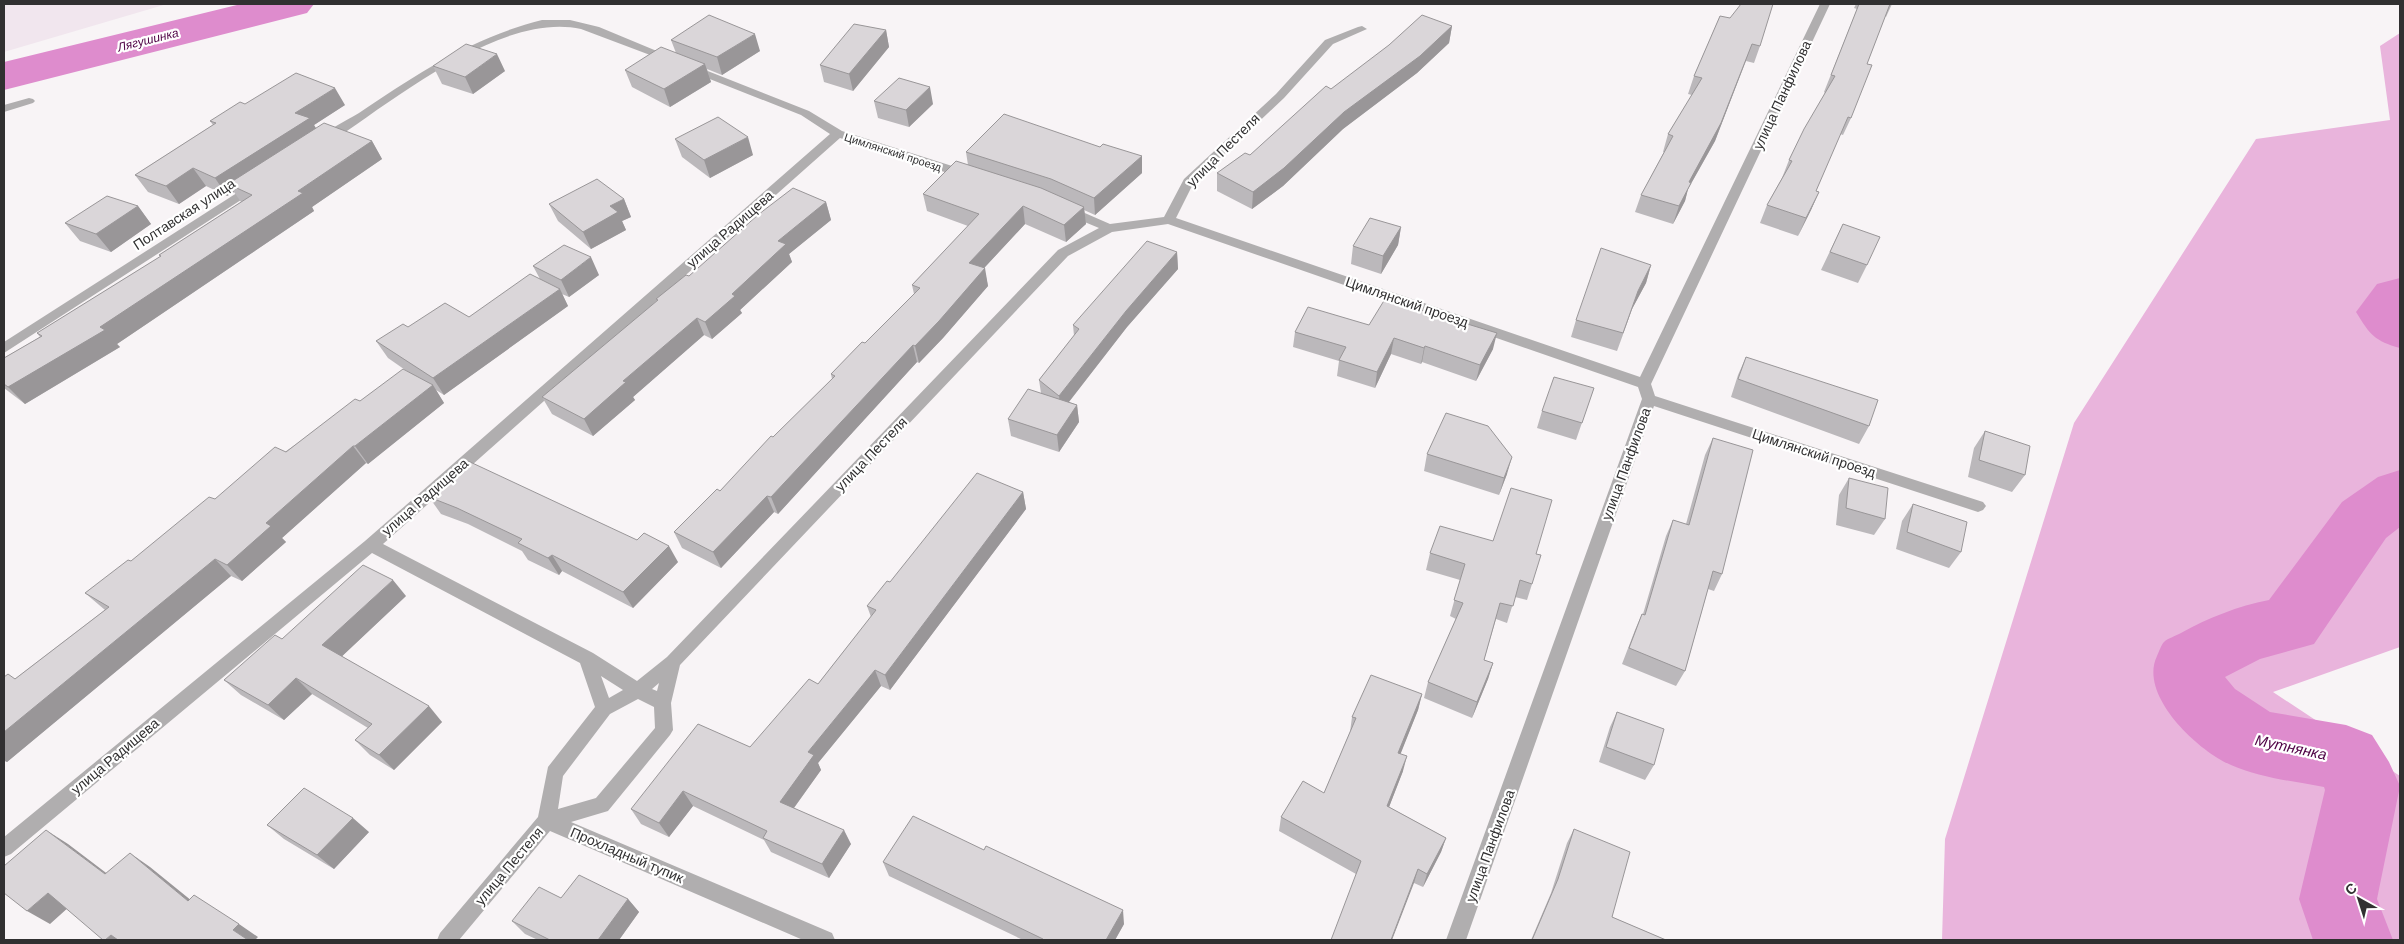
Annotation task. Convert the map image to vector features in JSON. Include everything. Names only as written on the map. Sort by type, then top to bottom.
[{"type":"street","name":"улица Панфилова","points":[[1456,940],[1649,399],[1644,384],[1825,4]]},
{"type":"street","name":"Цимлянский проезд","points":[[310,150],[467,48],[547,21],[570,23],[605,34],[805,113],[838,134],[975,178]]},
{"type":"street","name":"улица Пестеля","points":[[447,940],[547,821],[602,805],[664,730],[662,703],[673,662],[1063,253],[1109,228],[1169,220],[1188,182],[1280,96],[1329,42],[1362,29]]},
{"type":"street","points":[[4,109],[29,101]]},
{"type":"street","name":"улица Радищева","points":[[4,848],[371,545],[838,134]]},
{"type":"street","name":"Полтавская улица","points":[[4,348],[268,177]]},
{"type":"street","points":[[1056,205],[1109,228]]},
{"type":"street","name":"Цимлянский проезд","points":[[1169,220],[1644,384]]},
{"type":"street","name":"Цимлянский проезд","points":[[1649,399],[1978,506]]},
{"type":"street","points":[[371,545],[587,658],[662,703]]},
{"type":"street","points":[[587,658],[604,709]]},
{"type":"street","points":[[547,821],[554,773],[604,709],[638,690],[673,662]]},
{"type":"street","name":"Прохладный тупик","points":[[547,821],[825,940]]},
{"type":"shaded area","points":[[4,4],[167,4],[4,52]]},
{"type":"shaded area","points":[[2400,33],[2400,647],[2273,692],[2400,776],[2400,940],[1942,940],[1945,839],[2074,423],[2256,139],[2390,120],[2380,46]]},
{"type":"building","points":[[1741,4],[1773,4],[1760,46],[1752,44],[1721,123],[1689,182],[1691,183],[1679,206],[1641,195],[1673,136],[1668,134],[1702,78],[1694,76],[1720,16],[1730,18]]},
{"type":"building","points":[[1859,4],[1890,4],[1867,64],[1872,65],[1851,118],[1848,117],[1816,191],[1819,192],[1806,218],[1767,205],[1792,161],[1789,160],[1804,129],[1835,76],[1831,75]]},
{"type":"building","points":[[709,15],[755,34],[717,57],[671,40]]},
{"type":"building","points":[[1422,15],[1452,26],[1420,56],[1344,112],[1284,168],[1253,192],[1217,173],[1245,153],[1250,155],[1326,86],[1331,89],[1389,45]]},
{"type":"building","points":[[854,24],[886,30],[849,74],[820,65]]},
{"type":"building","points":[[466,44],[497,54],[465,77],[433,66]]},
{"type":"building","points":[[661,47],[705,64],[664,89],[625,70]]},
{"type":"building","points":[[296,73],[335,88],[295,113],[310,118],[215,178],[193,168],[166,186],[135,175],[216,123],[210,121],[240,102],[245,104]]},
{"type":"building","points":[[899,78],[930,87],[906,110],[874,101]]},
{"type":"building","points":[[1004,114],[1100,147],[1103,144],[1142,156],[1094,198],[1051,179],[966,152]]},
{"type":"building","points":[[718,117],[748,137],[704,160],[675,139]]},
{"type":"building","points":[[324,123],[372,141],[298,191],[303,193],[100,327],[105,330],[8,387],[4,384],[4,358],[42,336],[37,333],[161,256],[159,255],[252,195],[228,184]]},
{"type":"building","points":[[956,161],[1041,188],[1084,207],[1064,225],[1023,206],[969,263],[985,268],[939,321],[915,346],[913,345],[771,497],[767,496],[713,552],[674,532],[717,489],[720,491],[771,436],[773,437],[835,376],[831,374],[862,342],[865,343],[920,288],[912,285],[979,214],[923,194]]},
{"type":"building","points":[[597,179],[624,199],[610,206],[618,212],[583,232],[549,204]]},
{"type":"building","points":[[793,188],[826,202],[778,241],[786,244],[732,294],[735,296],[705,322],[697,318],[623,381],[626,382],[584,419],[542,397],[658,300],[656,299],[686,275],[689,276],[759,214]]},
{"type":"building","points":[[107,196],[138,206],[96,234],[65,223]]},
{"type":"building","points":[[1370,218],[1401,227],[1383,256],[1353,246]]},
{"type":"building","points":[[1843,224],[1880,237],[1867,265],[1830,252]]},
{"type":"building","points":[[1147,241],[1177,252],[1126,311],[1059,396],[1039,380],[1079,329],[1073,325]]},
{"type":"building","points":[[564,245],[591,257],[561,280],[533,266]]},
{"type":"building","points":[[1601,248],[1651,265],[1638,291],[1623,333],[1576,320]]},
{"type":"building","points":[[530,274],[560,289],[433,378],[376,341],[403,324],[408,327],[445,303],[469,317]]},
{"type":"building","points":[[1385,299],[1497,333],[1480,365],[1425,346],[1424,348],[1394,338],[1377,372],[1339,360],[1346,347],[1295,332],[1308,307],[1369,325]]},
{"type":"building","points":[[1746,357],[1878,400],[1869,426],[1738,379]]},
{"type":"building","points":[[403,369],[433,385],[353,446],[266,523],[271,526],[227,565],[215,559],[4,732],[4,677],[8,674],[15,679],[109,607],[85,593],[128,560],[131,561],[209,497],[215,499],[275,447],[286,452],[355,399],[360,401]]},
{"type":"building","points":[[1554,377],[1594,388],[1582,423],[1542,411]]},
{"type":"building","points":[[1028,389],[1077,405],[1057,435],[1008,419]]},
{"type":"building","points":[[1446,413],[1488,426],[1512,457],[1504,478],[1427,454]]},
{"type":"building","points":[[1985,431],[2030,446],[2025,475],[1979,460]]},
{"type":"building","points":[[1713,438],[1753,450],[1722,574],[1713,571],[1685,671],[1629,648],[1642,614],[1645,615],[1673,520],[1689,525]]},
{"type":"building","points":[[468,461],[637,540],[644,533],[669,546],[623,592],[552,555],[548,558],[518,543],[522,539],[429,497]]},
{"type":"building","points":[[977,473],[1023,492],[885,675],[875,670],[808,752],[814,755],[780,802],[844,830],[822,864],[763,838],[767,831],[683,791],[659,823],[631,809],[698,724],[750,747],[809,679],[818,684],[876,610],[867,606],[887,581],[890,582]]},
{"type":"building","points":[[1849,478],[1888,488],[1885,519],[1846,508]]},
{"type":"building","points":[[1511,488],[1552,500],[1536,554],[1541,555],[1532,584],[1520,580],[1513,606],[1500,603],[1484,660],[1493,663],[1477,702],[1428,682],[1463,603],[1454,600],[1465,564],[1430,553],[1440,526],[1493,541]]},
{"type":"building","points":[[1913,504],[1967,522],[1961,552],[1907,532]]},
{"type":"building","points":[[363,565],[393,580],[322,645],[429,706],[379,755],[355,740],[372,724],[296,678],[268,705],[224,680],[275,635],[282,639]]},
{"type":"building","points":[[1371,675],[1422,694],[1398,753],[1407,756],[1387,806],[1446,838],[1427,874],[1418,869],[1391,940],[1331,940],[1361,861],[1281,817],[1303,781],[1324,793],[1356,718],[1352,717]]},
{"type":"building","points":[[1617,712],[1664,729],[1654,765],[1606,747]]},
{"type":"building","points":[[304,788],[353,818],[317,855],[267,825]]},
{"type":"building","points":[[913,816],[984,850],[986,846],[1123,910],[1106,940],[1043,940],[883,862]]},
{"type":"building","points":[[1574,829],[1630,852],[1612,917],[1666,940],[1532,940],[1558,879]]},
{"type":"building","points":[[46,830],[105,874],[130,853],[188,901],[194,895],[239,924],[233,930],[248,940],[118,940],[111,935],[103,940],[48,893],[27,911],[4,893],[4,866]]},
{"type":"building","points":[[579,875],[628,899],[598,940],[550,940],[512,921],[539,887],[561,898]]},
{"type":"waterway","name":"Лягушинка","points":[[4,76],[292,4]]},
{"type":"waterway","name":"Мутнянка","points":[[2400,296],[2396,297],[2384,312],[2400,329]]},
{"type":"waterway","name":"Мутнянка","points":[[2353,940],[2338,899],[2363,786],[2346,758],[2255,742],[2210,711],[2188,683],[2188,663],[2222,644],[2252,632],[2290,624],[2364,520],[2400,494]]}]
